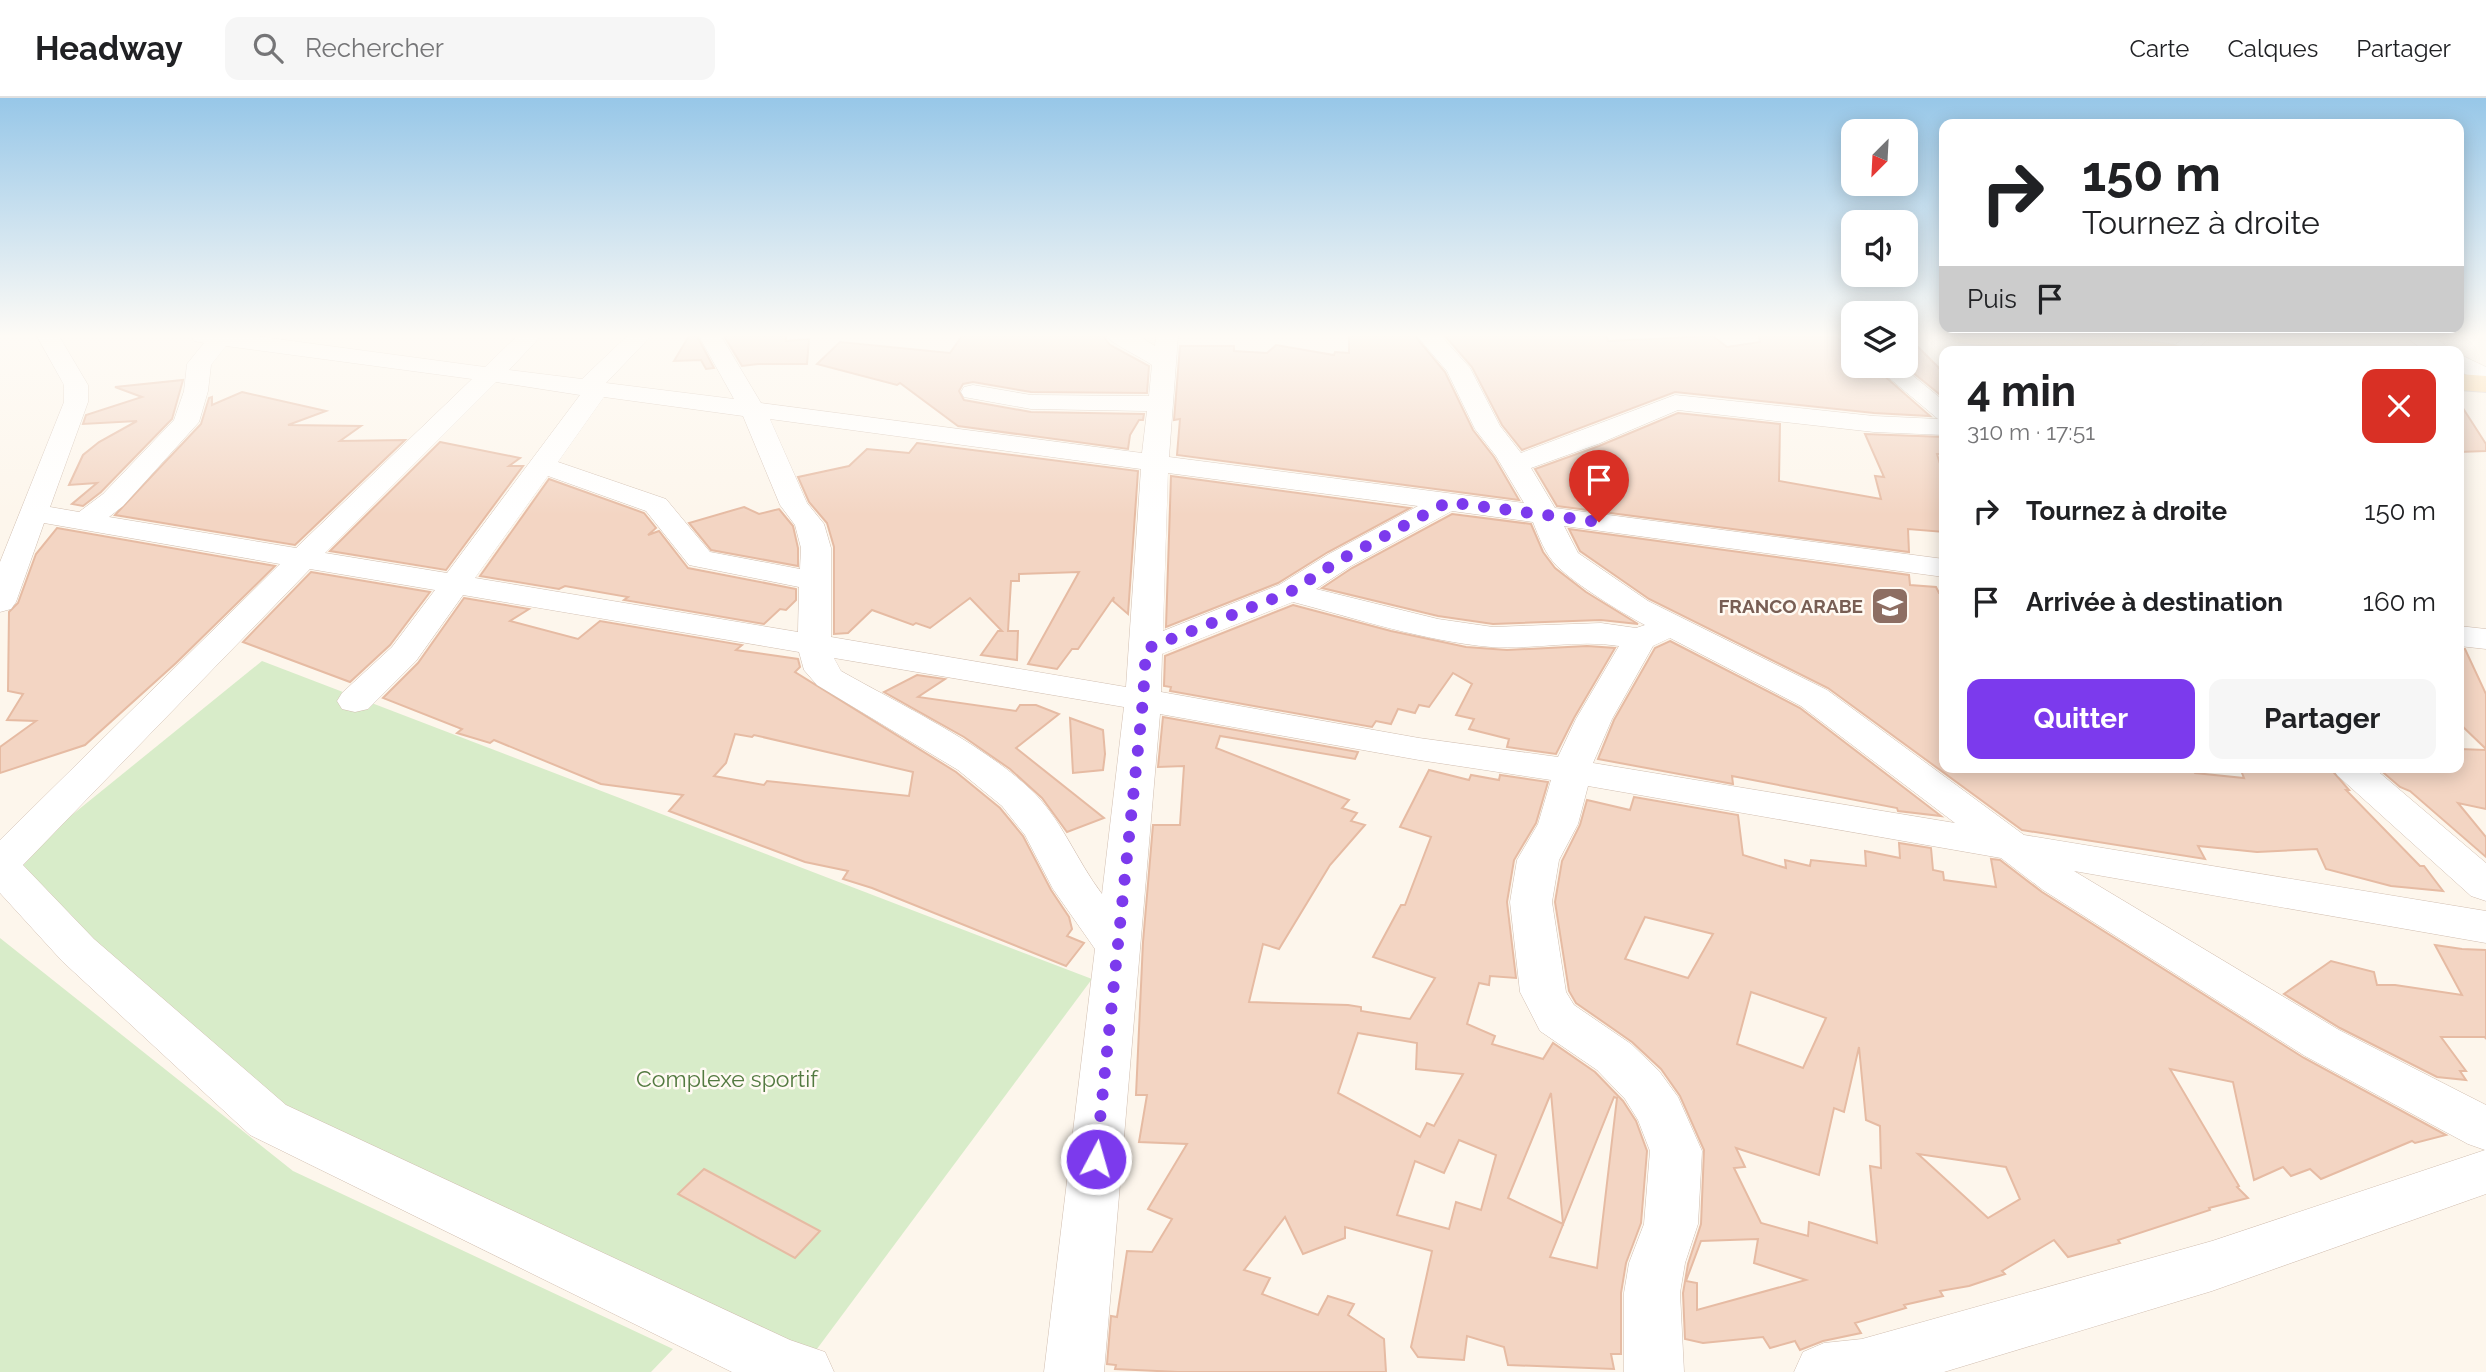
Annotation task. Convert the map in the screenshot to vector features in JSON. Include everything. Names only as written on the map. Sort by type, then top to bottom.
[{"type":"street","points":[[0,602],[76,402],[76,395]]},
{"type":"street","points":[[83,523],[114,500],[186,422],[195,395]]},
{"type":"street","points":[[469,395],[303,558],[0,865],[78,950],[268,1120],[784,1367],[804,1372]]},
{"type":"street","points":[[355,701],[404,654],[456,585],[587,395]]},
{"type":"street","points":[[633,395],[1155,462],[1939,567]]},
{"type":"street","points":[[743,395],[754,411],[794,505],[809,524],[816,548],[814,646],[821,670],[829,678],[971,762],[1028,809],[1043,830],[1068,879],[1117,946]]},
{"type":"street","points":[[996,395],[1031,402],[1160,404]]},
{"type":"street","points":[[1074,1372],[1143,700],[1161,395]]},
{"type":"street","points":[[1472,395],[1488,429],[1515,464],[1545,515],[1558,547],[1567,559],[1623,600],[1656,632],[1814,698],[2058,880],[2311,1036],[2486,1129]]},
{"type":"street","points":[[1923,395],[1939,409]]},
{"type":"street","points":[[1515,464],[1589,438],[1675,402],[1874,424],[1939,427]]},
{"type":"street","points":[[541,465],[656,505],[700,559],[815,581]]},
{"type":"street","points":[[1146,649],[1290,592],[1340,560],[1448,502]]},
{"type":"street","points":[[34,513],[1419,749],[1571,771],[2486,927]]},
{"type":"street","points":[[1290,592],[1385,617],[1466,634],[1516,638],[1656,632]]},
{"type":"street","points":[[1654,1372],[1652,1293],[1657,1263],[1671,1224],[1675,1195],[1675,1151],[1660,1112],[1642,1084],[1614,1057],[1558,1018],[1543,992],[1531,902],[1538,860],[1558,824],[1568,794],[1571,771],[1594,719],[1656,632]]},
{"type":"street","points":[[2464,637],[2486,639]]},
{"type":"street","points":[[2357,773],[2486,886]]},
{"type":"street","points":[[1824,1372],[1862,1368],[2212,1266],[2486,1172]]},
{"type":"green space","name":"Complexe sportif","points":[[262,661],[1092,979],[808,1361],[257,1106],[4,870]]},
{"type":"green space","points":[[0,938],[293,1171],[673,1349],[651,1372],[0,1372]]},
{"type":"building","points":[[138,395],[179,395],[172,419],[101,492],[83,506],[72,504],[97,483],[69,485],[83,455],[99,442],[137,421],[83,424],[86,415],[142,397]]},
{"type":"building","points":[[234,395],[257,395],[326,411],[288,425],[361,426],[340,441],[405,440],[295,545],[115,515],[201,424],[209,398],[212,397],[212,405]]},
{"type":"building","points":[[917,395],[961,395],[964,400],[1031,412],[1144,414],[1143,420],[1139,420],[1130,435],[1128,449],[958,426]]},
{"type":"building","points":[[1176,395],[1456,395],[1473,430],[1494,457],[1519,500],[1177,455],[1180,419],[1174,420]]},
{"type":"building","points":[[1487,395],[1666,395],[1522,450],[1502,425]]},
{"type":"building","points":[[1708,395],[1907,395],[1930,416],[1874,413]]},
{"type":"building","points":[[2464,410],[2486,444],[2486,451],[2464,452]]},
{"type":"building","points":[[1678,413],[1780,424],[1779,481],[1881,499],[1875,476],[1884,477],[1865,434],[1939,437],[1939,532],[1908,529],[1909,552],[1557,506],[1535,469]]},
{"type":"building","points":[[440,442],[520,458],[509,466],[523,466],[446,570],[330,551]]},
{"type":"building","points":[[917,443],[1138,471],[1128,614],[1113,601],[1114,597],[1078,649],[1072,649],[1057,669],[1028,664],[1079,572],[1019,574],[1019,581],[1011,581],[1008,631],[1018,631],[1017,660],[981,655],[998,631],[1002,631],[970,598],[930,628],[916,623],[913,625],[872,610],[848,633],[834,634],[834,547],[827,523],[809,502],[798,477],[849,466],[867,449],[909,453]]},
{"type":"building","points":[[1171,476],[1410,508],[1328,552],[1278,583],[1166,627]]},
{"type":"building","points":[[549,479],[644,513],[656,528],[648,535],[659,531],[688,568],[796,589],[796,600],[786,610],[780,609],[764,624],[624,600],[628,597],[565,586],[559,589],[480,576]]},
{"type":"building","points":[[744,507],[759,514],[779,509],[793,526],[798,548],[798,566],[711,550],[689,523]]},
{"type":"building","points":[[1452,514],[1531,524],[1543,552],[1555,568],[1586,592],[1638,624],[1601,620],[1493,624],[1438,616],[1322,588],[1352,568]]},
{"type":"building","points":[[57,528],[275,566],[176,663],[85,745],[0,773],[0,747],[36,721],[7,720],[23,694],[8,691],[9,612],[18,603],[36,554]]},
{"type":"building","points":[[1569,529],[1909,575],[1910,585],[1936,587],[1939,593],[1939,769],[1828,688],[1649,599],[1580,551]]},
{"type":"building","points":[[311,572],[430,592],[390,645],[350,682],[243,642]]},
{"type":"building","points":[[464,598],[529,609],[510,621],[578,639],[600,621],[742,645],[736,650],[798,659],[800,667],[795,672],[956,772],[1000,808],[1023,836],[1051,890],[1069,917],[1072,929],[1067,936],[1084,943],[1066,966],[872,888],[843,879],[848,871],[805,862],[669,811],[683,795],[601,784],[494,740],[490,743],[457,733],[462,729],[383,698],[418,663]],"holes":[[[735,734],[752,737],[754,735],[913,772],[909,796],[767,781],[764,785],[714,776],[726,763]]]},
{"type":"building","points":[[1293,605],[1391,631],[1466,647],[1507,650],[1587,646],[1615,648],[1556,754],[1507,747],[1509,739],[1469,729],[1474,719],[1456,715],[1472,684],[1453,673],[1429,707],[1419,705],[1415,713],[1398,709],[1391,724],[1376,721],[1372,727],[1170,691],[1171,687],[1164,686],[1165,656]]},
{"type":"building","points":[[1670,641],[1800,708],[1941,816],[1898,811],[1897,808],[1732,776],[1733,784],[1598,759],[1614,720],[1655,648]]},
{"type":"building","points":[[2464,649],[2486,694],[2486,749],[2464,728]]},
{"type":"building","points":[[917,675],[945,679],[918,697],[1016,711],[1020,705],[1036,705],[1059,714],[1016,748],[1104,818],[1067,832],[1042,798],[1010,769],[964,737],[884,692]]},
{"type":"building","points":[[1163,717],[1358,752],[1355,759],[1220,736],[1216,748],[1349,800],[1342,808],[1357,813],[1351,821],[1365,825],[1330,865],[1279,949],[1263,944],[1249,1002],[1348,1005],[1361,1007],[1361,1011],[1410,1019],[1435,978],[1373,957],[1401,905],[1405,905],[1431,837],[1400,827],[1429,770],[1469,780],[1471,775],[1499,780],[1500,775],[1548,782],[1536,823],[1514,860],[1507,902],[1516,978],[1490,976],[1489,985],[1479,983],[1467,1024],[1495,1036],[1492,1044],[1543,1059],[1553,1043],[1595,1072],[1623,1101],[1636,1121],[1647,1151],[1641,1223],[1626,1263],[1621,1293],[1621,1354],[1611,1354],[1614,1369],[1508,1365],[1504,1347],[1467,1336],[1464,1360],[1418,1357],[1411,1347],[1432,1251],[1345,1227],[1345,1238],[1303,1254],[1285,1217],[1244,1270],[1270,1278],[1262,1294],[1318,1315],[1328,1296],[1354,1304],[1348,1315],[1384,1339],[1386,1372],[1178,1372],[1115,1369],[1116,1365],[1107,1364],[1111,1316],[1117,1317],[1127,1251],[1152,1252],[1172,1219],[1148,1209],[1187,1144],[1139,1142],[1147,1095],[1136,1095],[1143,942],[1153,825],[1180,825],[1184,766],[1158,767]],"holes":[[[1358,1033],[1417,1043],[1416,1069],[1463,1074],[1434,1126],[1427,1123],[1420,1137],[1338,1093]],[[1551,1093],[1563,1224],[1508,1198]],[[1614,1097],[1617,1098],[1597,1268],[1550,1257]],[[1459,1140],[1496,1155],[1481,1210],[1456,1202],[1449,1229],[1397,1215],[1415,1161],[1444,1173]]]},
{"type":"building","points":[[1070,718],[1103,730],[1103,770],[1073,773]]},
{"type":"building","points":[[2464,749],[2486,750],[2486,809],[2458,803],[2486,837],[2486,857],[2410,791],[2400,787],[2384,773],[2464,773]]},
{"type":"building","points":[[1944,773],[2195,773],[2244,778],[2242,773],[2334,773],[2349,790],[2346,790],[2420,866],[2424,866],[2443,891],[2391,886],[2326,869],[2317,849],[2257,852],[2198,846],[2205,859],[2022,830]]},
{"type":"building","points":[[1634,797],[1738,815],[1743,855],[1786,868],[1785,860],[1810,866],[1811,860],[1866,866],[1865,851],[1900,858],[1899,843],[1931,848],[1933,870],[1943,872],[1944,880],[1996,887],[1991,859],[2000,860],[2042,892],[2304,1058],[2446,1135],[2415,1143],[2412,1141],[2321,1179],[2310,1169],[2291,1176],[2283,1167],[2254,1180],[2233,1082],[2170,1069],[2239,1186],[2237,1187],[2248,1198],[2209,1208],[2210,1210],[2118,1240],[2120,1243],[2068,1257],[2054,1240],[2002,1271],[2005,1274],[1969,1286],[1940,1291],[1943,1296],[1904,1305],[1906,1308],[1855,1323],[1861,1333],[1823,1341],[1800,1350],[1795,1341],[1770,1348],[1763,1337],[1703,1343],[1685,1339],[1683,1293],[1688,1264],[1701,1224],[1704,1150],[1680,1096],[1661,1069],[1632,1042],[1576,1003],[1569,991],[1555,902],[1562,861],[1580,825],[1587,800],[1630,810]],"holes":[[[1645,917],[1713,934],[1688,978],[1625,959]],[[1751,992],[1826,1018],[1803,1068],[1737,1044]],[[1859,1047],[1866,1120],[1880,1126],[1881,1168],[1870,1166],[1877,1243],[1809,1222],[1808,1236],[1761,1223],[1734,1168],[1745,1167],[1736,1148],[1819,1175],[1834,1108],[1844,1112]],[[1918,1154],[2006,1167],[2020,1199],[1988,1218]],[[1758,1239],[1754,1263],[1806,1280],[1697,1310],[1697,1283],[1686,1281],[1701,1241]]]},
{"type":"building","points":[[2435,945],[2486,950],[2486,1039],[2441,1037],[2466,1071],[2460,1071],[2466,1080],[2437,1077],[2340,1028],[2284,994],[2331,961],[2374,972],[2377,985],[2395,985],[2462,995]]},
{"type":"building","points":[[704,1169],[820,1231],[795,1258],[678,1194]]},
{"type":"place","name":"FRANCO ARABE","points":[[1890,606]]},
{"type":"route","points":[[1096,1159],[1146,649],[1290,592],[1340,560],[1448,502],[1599,522]]}]
